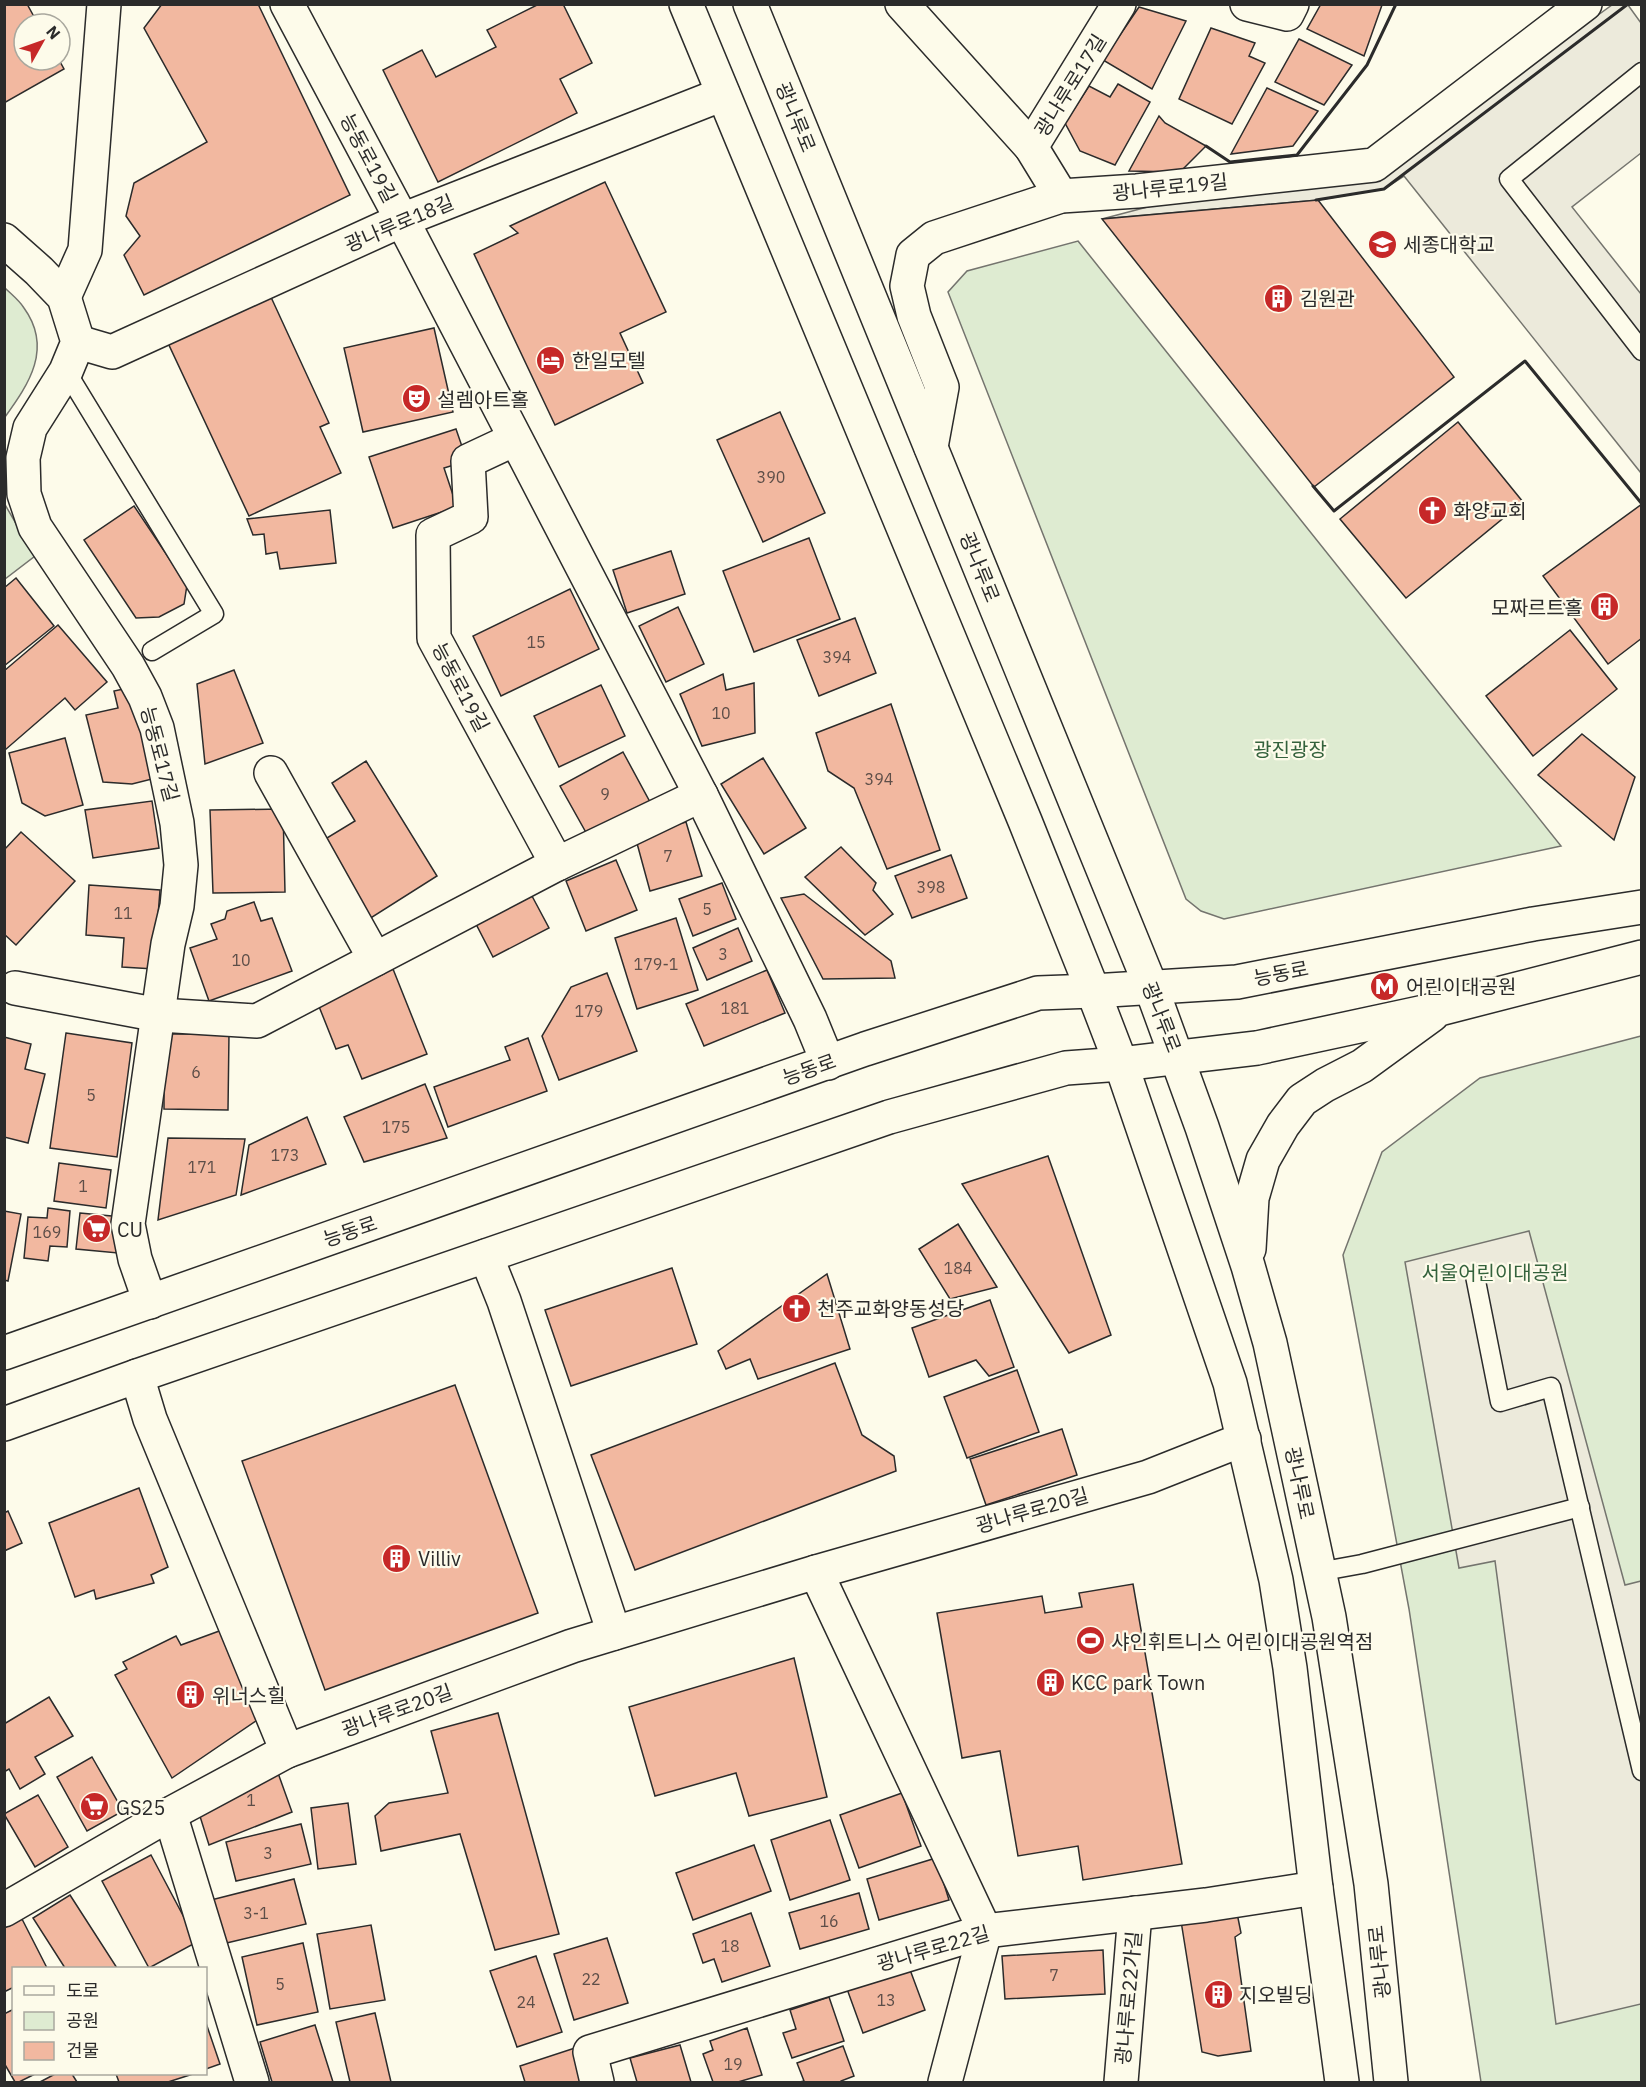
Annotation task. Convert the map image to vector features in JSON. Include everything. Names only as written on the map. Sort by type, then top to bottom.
[{"type":"street","points":[[72,356],[64,297],[85,250],[104,4]]},
{"type":"street","name":"능동로19길","points":[[287,4],[402,220],[700,795],[810,1020],[828,1062]]},
{"type":"street","points":[[686,4],[1025,821],[1093,991],[1121,1064],[1230,1383],[1276,1580],[1290,1668],[1342,2082]]},
{"type":"street","name":"광나루로","points":[[750,4],[1151,987],[1178,1058],[1248,1266],[1270,1343],[1329,1617],[1371,1884],[1392,2082]]},
{"type":"street","points":[[902,4],[1031,147]]},
{"type":"street","name":"광나루로17길","points":[[1061,196],[1031,147],[1119,4]]},
{"type":"street","points":[[1247,4],[1287,14],[1292,4]]},
{"type":"street","name":"광나루로19길","points":[[932,447],[942,387],[914,316],[907,286],[913,255],[934,238],[1061,196],[1137,191],[1374,165],[1585,4]]},
{"type":"street","name":"광나루로18길","points":[[72,356],[112,352],[402,220],[723,94]]},
{"type":"street","points":[[4,240],[64,297]]},
{"type":"street","name":"능동로17길","points":[[72,356],[30,428],[22,458],[24,494],[35,527],[128,666],[145,697],[157,728],[177,823],[181,865],[177,906],[168,944],[128,1224],[135,1258],[150,1302]]},
{"type":"street","name":"능동로19길","points":[[515,439],[468,460],[471,517],[433,535],[434,638],[557,864]]},
{"type":"street","points":[[271,773],[375,959]]},
{"type":"street","points":[[15,988],[159,1015],[256,1021],[557,864],[700,795]]},
{"type":"street","name":"능동로","points":[[4,1353],[828,1062],[1038,993],[1237,982],[1533,924],[1641,907]]},
{"type":"street","points":[[4,1424],[137,1376],[890,1117],[1066,1068],[1257,1048],[1443,1008],[1641,957]]},
{"type":"street","points":[[1248,1266],[1252,1198],[1263,1160],[1283,1125],[1302,1100],[1362,1066],[1443,1008]]},
{"type":"street","points":[[486,1256],[508,1312],[614,1633]]},
{"type":"street","points":[[137,1376],[150,1419],[287,1751]]},
{"type":"street","name":"광나루로20길","points":[[4,1910],[170,1814],[287,1751],[562,1649],[816,1572],[1148,1477],[1244,1439]]},
{"type":"street","points":[[816,1572],[985,1931],[945,2082]]},
{"type":"street","points":[[170,1814],[252,2082]]},
{"type":"street","name":"광나루로22길","points":[[597,2082],[590,2052],[985,1931],[1206,1905],[1316,1888]]},
{"type":"street","name":"광나루로22가길","points":[[1121,2082],[1135,1912]]},
{"type":"lane","points":[[1641,72],[1509,179],[1641,351]]},
{"type":"lane","points":[[72,356],[214,614],[152,651]]},
{"type":"lane","points":[[1474,1276],[1500,1402],[1551,1388],[1638,1744],[1641,1772]]},
{"type":"lane","points":[[1318,1572],[1362,1564],[1580,1507]]},
{"type":"green space","name":"광진광장","points":[[1078,241],[1561,846],[1224,919],[1201,911],[1186,899],[948,292],[967,271]]},
{"type":"green space","points":[[5,288],[22,305],[32,323],[37,337],[37,351],[29,379],[5,417]]},
{"type":"green space","points":[[4,503],[35,556],[5,579],[4,579]]},
{"type":"green space","name":"서울어린이대공원","points":[[1641,1036],[1641,2082],[1481,2082],[1409,1609],[1343,1255],[1382,1152],[1480,1078]]},
{"type":"shaded area","points":[[1612,5],[1628,5],[1641,23],[1641,153],[1572,207],[1641,294],[1641,473],[1404,176],[1384,189],[1318,200],[1102,219],[1185,197],[1376,175]]},
{"type":"shaded area","points":[[1529,1231],[1625,1585],[1641,1581],[1641,2004],[1556,2024],[1495,1561],[1459,1568],[1405,1262]]},
{"type":"building","points":[[4,4],[27,4],[31,12],[12,12],[12,72],[59,72],[4,103]]},
{"type":"building","points":[[162,4],[258,4],[350,195],[144,295],[124,255],[140,236],[126,216],[134,183],[207,142],[144,28]]},
{"type":"building","points":[[539,4],[563,4],[592,63],[560,79],[577,113],[438,182],[383,70],[422,50],[436,77],[496,47],[487,30]]},
{"type":"building","points":[[1321,4],[1382,5],[1364,56],[1307,29]]},
{"type":"building","points":[[1139,7],[1186,21],[1152,89],[1103,60]]},
{"type":"building","points":[[1211,28],[1255,43],[1249,56],[1265,63],[1232,124],[1179,99]]},
{"type":"building","points":[[1299,39],[1352,65],[1324,105],[1275,82]]},
{"type":"building","points":[[1118,84],[1150,102],[1115,165],[1080,151],[1065,123],[1089,86],[1110,97]]},
{"type":"building","points":[[1267,88],[1318,111],[1293,146],[1231,154]]},
{"type":"building","points":[[1159,116],[1165,123],[1206,146],[1180,172],[1129,171]]},
{"type":"building","points":[[605,182],[666,312],[620,333],[643,383],[555,425],[474,254],[518,233],[510,226]]},
{"type":"building","name":"김원관","points":[[1318,200],[1454,377],[1314,487],[1102,219]]},
{"type":"building","points":[[270,295],[329,423],[320,427],[341,473],[249,516],[168,343]]},
{"type":"building","points":[[434,328],[453,412],[363,432],[344,348]]},
{"type":"building","points":[[780,412],[825,513],[763,542],[717,440]]},
{"type":"building","name":"화양교회","points":[[1458,422],[1523,502],[1406,598],[1340,519]]},
{"type":"building","points":[[456,429],[467,461],[444,468],[457,507],[393,528],[369,457]]},
{"type":"building","name":"모짜르트홀","points":[[1642,504],[1642,638],[1608,664],[1543,576]]},
{"type":"building","points":[[134,506],[187,585],[184,604],[159,617],[136,618],[84,540]]},
{"type":"building","points":[[330,510],[336,563],[280,569],[277,552],[266,554],[264,534],[253,535],[247,519]]},
{"type":"building","points":[[809,538],[840,619],[754,652],[723,571]]},
{"type":"building","points":[[671,551],[685,594],[627,613],[613,570]]},
{"type":"building","points":[[16,578],[54,626],[4,666],[4,588]]},
{"type":"building","points":[[570,589],[599,649],[501,696],[473,636]]},
{"type":"building","points":[[678,607],[704,664],[666,682],[639,626]]},
{"type":"building","points":[[855,618],[876,673],[819,696],[797,640]]},
{"type":"building","points":[[58,625],[107,682],[75,710],[65,698],[5,750],[4,671]]},
{"type":"building","points":[[1570,630],[1617,689],[1533,756],[1486,696]]},
{"type":"building","points":[[234,670],[263,743],[205,764],[197,684]]},
{"type":"building","points":[[723,674],[726,690],[754,683],[755,733],[702,746],[680,694]]},
{"type":"building","points":[[601,685],[625,736],[559,767],[534,716]]},
{"type":"building","points":[[133,687],[156,778],[132,784],[103,782],[86,715],[118,708],[114,691]]},
{"type":"building","points":[[891,704],[940,850],[887,869],[854,788],[828,771],[816,733]]},
{"type":"building","points":[[1582,734],[1635,777],[1614,840],[1538,775]]},
{"type":"building","points":[[65,738],[83,805],[45,816],[22,803],[9,753]]},
{"type":"building","points":[[623,752],[650,802],[588,836],[560,786]]},
{"type":"building","points":[[763,758],[806,828],[764,854],[721,784]]},
{"type":"building","points":[[366,761],[437,876],[366,921],[317,844],[355,821],[332,783]]},
{"type":"building","points":[[152,801],[159,848],[93,858],[85,810]]},
{"type":"building","points":[[283,809],[285,892],[213,893],[210,810]]},
{"type":"building","points":[[686,822],[702,876],[650,891],[635,836]]},
{"type":"building","points":[[21,832],[75,881],[16,945],[4,934],[4,850]]},
{"type":"building","points":[[841,847],[876,883],[873,890],[893,914],[865,935],[805,877]]},
{"type":"building","points":[[951,855],[967,898],[912,918],[895,876]]},
{"type":"building","points":[[616,860],[637,910],[586,931],[566,881]]},
{"type":"building","points":[[722,883],[736,919],[693,936],[679,899]]},
{"type":"building","points":[[89,885],[160,890],[154,969],[122,967],[124,938],[86,935]]},
{"type":"building","points":[[804,894],[891,961],[895,978],[823,979],[781,898]]},
{"type":"building","points":[[532,896],[549,928],[493,957],[476,924]]},
{"type":"building","points":[[254,902],[261,921],[272,918],[292,971],[209,1001],[190,948],[217,939],[211,924],[225,919],[227,911]]},
{"type":"building","points":[[676,918],[698,990],[637,1009],[615,938]]},
{"type":"building","points":[[738,928],[752,961],[707,980],[693,948]]},
{"type":"building","points":[[393,969],[427,1054],[362,1079],[348,1045],[336,1049],[316,999]]},
{"type":"building","points":[[767,970],[785,1013],[704,1046],[686,1004]]},
{"type":"building","points":[[607,973],[637,1051],[559,1080],[542,1036],[571,987]]},
{"type":"building","points":[[66,1033],[132,1043],[117,1157],[50,1148]]},
{"type":"building","points":[[164,1034],[229,1034],[228,1110],[164,1109]]},
{"type":"building","points":[[4,1037],[31,1044],[25,1069],[45,1074],[28,1143],[4,1137]]},
{"type":"building","points":[[528,1038],[547,1091],[448,1127],[434,1087],[510,1060],[505,1047]]},
{"type":"building","points":[[425,1084],[447,1138],[364,1162],[344,1117]]},
{"type":"building","points":[[307,1117],[326,1164],[241,1195],[249,1145]]},
{"type":"building","points":[[168,1138],[245,1139],[236,1195],[158,1220]]},
{"type":"building","points":[[1048,1156],[1111,1335],[1069,1353],[962,1184]]},
{"type":"building","points":[[59,1163],[111,1170],[106,1208],[54,1201]]},
{"type":"building","points":[[48,1208],[70,1211],[67,1247],[50,1246],[48,1261],[24,1258],[28,1217],[47,1218]]},
{"type":"building","points":[[4,1211],[21,1214],[8,1281],[4,1280]]},
{"type":"building","points":[[80,1213],[122,1217],[118,1253],[76,1249]]},
{"type":"building","points":[[958,1224],[997,1287],[950,1299],[919,1249]]},
{"type":"building","points":[[672,1268],[697,1344],[571,1386],[545,1310]]},
{"type":"building","points":[[827,1274],[850,1349],[758,1379],[750,1359],[726,1369],[718,1351]]},
{"type":"building","points":[[990,1300],[1014,1367],[989,1376],[976,1360],[929,1377],[912,1328]]},
{"type":"building","points":[[835,1363],[862,1435],[894,1456],[896,1471],[635,1570],[591,1455]]},
{"type":"building","points":[[1017,1370],[1039,1432],[967,1458],[944,1397]]},
{"type":"building","name":"Villiv","points":[[455,1385],[538,1613],[325,1690],[242,1461]]},
{"type":"building","points":[[1062,1429],[1077,1475],[986,1505],[970,1459]]},
{"type":"building","points":[[139,1488],[168,1567],[151,1575],[154,1583],[96,1599],[94,1590],[75,1597],[49,1523]]},
{"type":"building","points":[[8,1511],[22,1543],[4,1551],[4,1513]]},
{"type":"building","name":"KCC park Town","points":[[1133,1584],[1182,1864],[1083,1880],[1078,1846],[1018,1856],[1000,1751],[962,1758],[937,1613],[1042,1596],[1045,1613],[1082,1607],[1079,1593]]},
{"type":"building","name":"위너스힐","points":[[222,1630],[266,1714],[172,1778],[115,1675],[127,1669],[123,1662],[176,1636],[181,1645]]},
{"type":"building","points":[[794,1658],[827,1797],[749,1816],[736,1773],[655,1796],[629,1707]]},
{"type":"building","points":[[49,1697],[73,1736],[35,1757],[45,1774],[20,1789],[9,1769],[4,1772],[4,1724]]},
{"type":"building","points":[[498,1713],[559,1934],[495,1950],[460,1834],[381,1851],[375,1816],[389,1803],[448,1793],[431,1731]]},
{"type":"building","points":[[92,1757],[123,1811],[87,1831],[57,1777]]},
{"type":"building","points":[[278,1773],[292,1812],[209,1845],[198,1810]]},
{"type":"building","points":[[902,1793],[921,1846],[859,1868],[840,1815]]},
{"type":"building","points":[[38,1795],[68,1847],[35,1867],[4,1814]]},
{"type":"building","points":[[348,1803],[356,1864],[318,1869],[311,1808]]},
{"type":"building","points":[[830,1820],[850,1880],[790,1900],[771,1840]]},
{"type":"building","points":[[301,1824],[311,1864],[236,1881],[226,1842]]},
{"type":"building","points":[[754,1845],[771,1891],[693,1920],[676,1873]]},
{"type":"building","points":[[151,1855],[197,1942],[148,1967],[102,1881]]},
{"type":"building","points":[[936,1858],[949,1900],[879,1920],[867,1879]]},
{"type":"building","points":[[294,1879],[306,1924],[218,1945],[207,1901]]},
{"type":"building","points":[[859,1893],[869,1929],[800,1949],[789,1913]]},
{"type":"building","points":[[70,1895],[116,1967],[64,1967],[33,1918]]},
{"type":"building","points":[[751,1913],[770,1966],[722,1982],[714,1959],[703,1963],[693,1934]]},
{"type":"building","name":"지오빌딩","points":[[1237,1913],[1241,1933],[1235,1937],[1251,2051],[1218,2056],[1202,2052],[1181,1921]]},
{"type":"building","points":[[22,1919],[46,1967],[12,1967],[12,1988],[4,1992],[4,1928]]},
{"type":"building","points":[[371,1925],[385,2000],[330,2009],[317,1934]]},
{"type":"building","points":[[607,1938],[628,2003],[574,2020],[554,1954]]},
{"type":"building","points":[[303,1943],[318,2012],[257,2025],[242,1957]]},
{"type":"building","points":[[1103,1950],[1105,1994],[1005,1999],[1002,1956]]},
{"type":"building","points":[[536,1956],[562,2032],[517,2047],[490,1971]]},
{"type":"building","points":[[909,1967],[925,2010],[863,2033],[847,1989]]},
{"type":"building","points":[[829,1997],[844,2041],[792,2058],[783,2033],[796,2029],[790,2010]]},
{"type":"building","points":[[12,2010],[12,2075],[33,2075],[19,2082],[15,2082],[4,2063],[4,2014]]},
{"type":"building","points":[[375,2013],[391,2082],[350,2082],[336,2022]]},
{"type":"building","points":[[315,2025],[333,2082],[272,2082],[260,2042]]},
{"type":"building","points":[[207,2026],[220,2064],[207,2069]]},
{"type":"building","points":[[747,2028],[762,2075],[738,2082],[713,2082],[703,2054],[713,2050],[710,2041]]},
{"type":"building","points":[[680,2045],[691,2082],[637,2082],[630,2058]]},
{"type":"building","points":[[581,2046],[587,2082],[525,2082],[520,2066]]},
{"type":"building","points":[[843,2046],[854,2076],[841,2082],[800,2082],[804,2081],[797,2063]]},
{"type":"building","points":[[53,2075],[73,2075],[77,2082],[40,2082]]},
{"type":"building","points":[[116,2075],[190,2075],[168,2082],[119,2082]]},
{"type":"wall","points":[[1206,146],[1230,162],[1297,155],[1367,65],[1396,4]]},
{"type":"wall","points":[[1316,200],[1384,189],[1628,4]]},
{"type":"wall","points":[[1313,486],[1334,511],[1525,361],[1642,504]]},
{"type":"place","name":"세종대학교","points":[[1382,244]]},
{"type":"place","name":"김원관","points":[[1279,298]]},
{"type":"place","name":"한일모텔","points":[[551,360]]},
{"type":"place","name":"설렘아트홀","points":[[416,399]]},
{"type":"place","name":"화양교회","points":[[1432,510]]},
{"type":"place","name":"모짜르트홀","points":[[1604,607]]},
{"type":"place","name":"어린이대공원","points":[[1385,986]]},
{"type":"place","name":"CU","points":[[96,1229]]},
{"type":"place","name":"천주교화양동성당","points":[[796,1308]]},
{"type":"place","name":"Villiv","points":[[397,1558]]},
{"type":"place","name":"샤인휘트니스 어린이대공원역점","points":[[1090,1641]]},
{"type":"place","name":"KCC park Town","points":[[1050,1682]]},
{"type":"place","name":"위너스힐","points":[[191,1695]]},
{"type":"place","name":"GS25","points":[[95,1807]]},
{"type":"place","name":"지오빌딩","points":[[1218,1994]]}]
